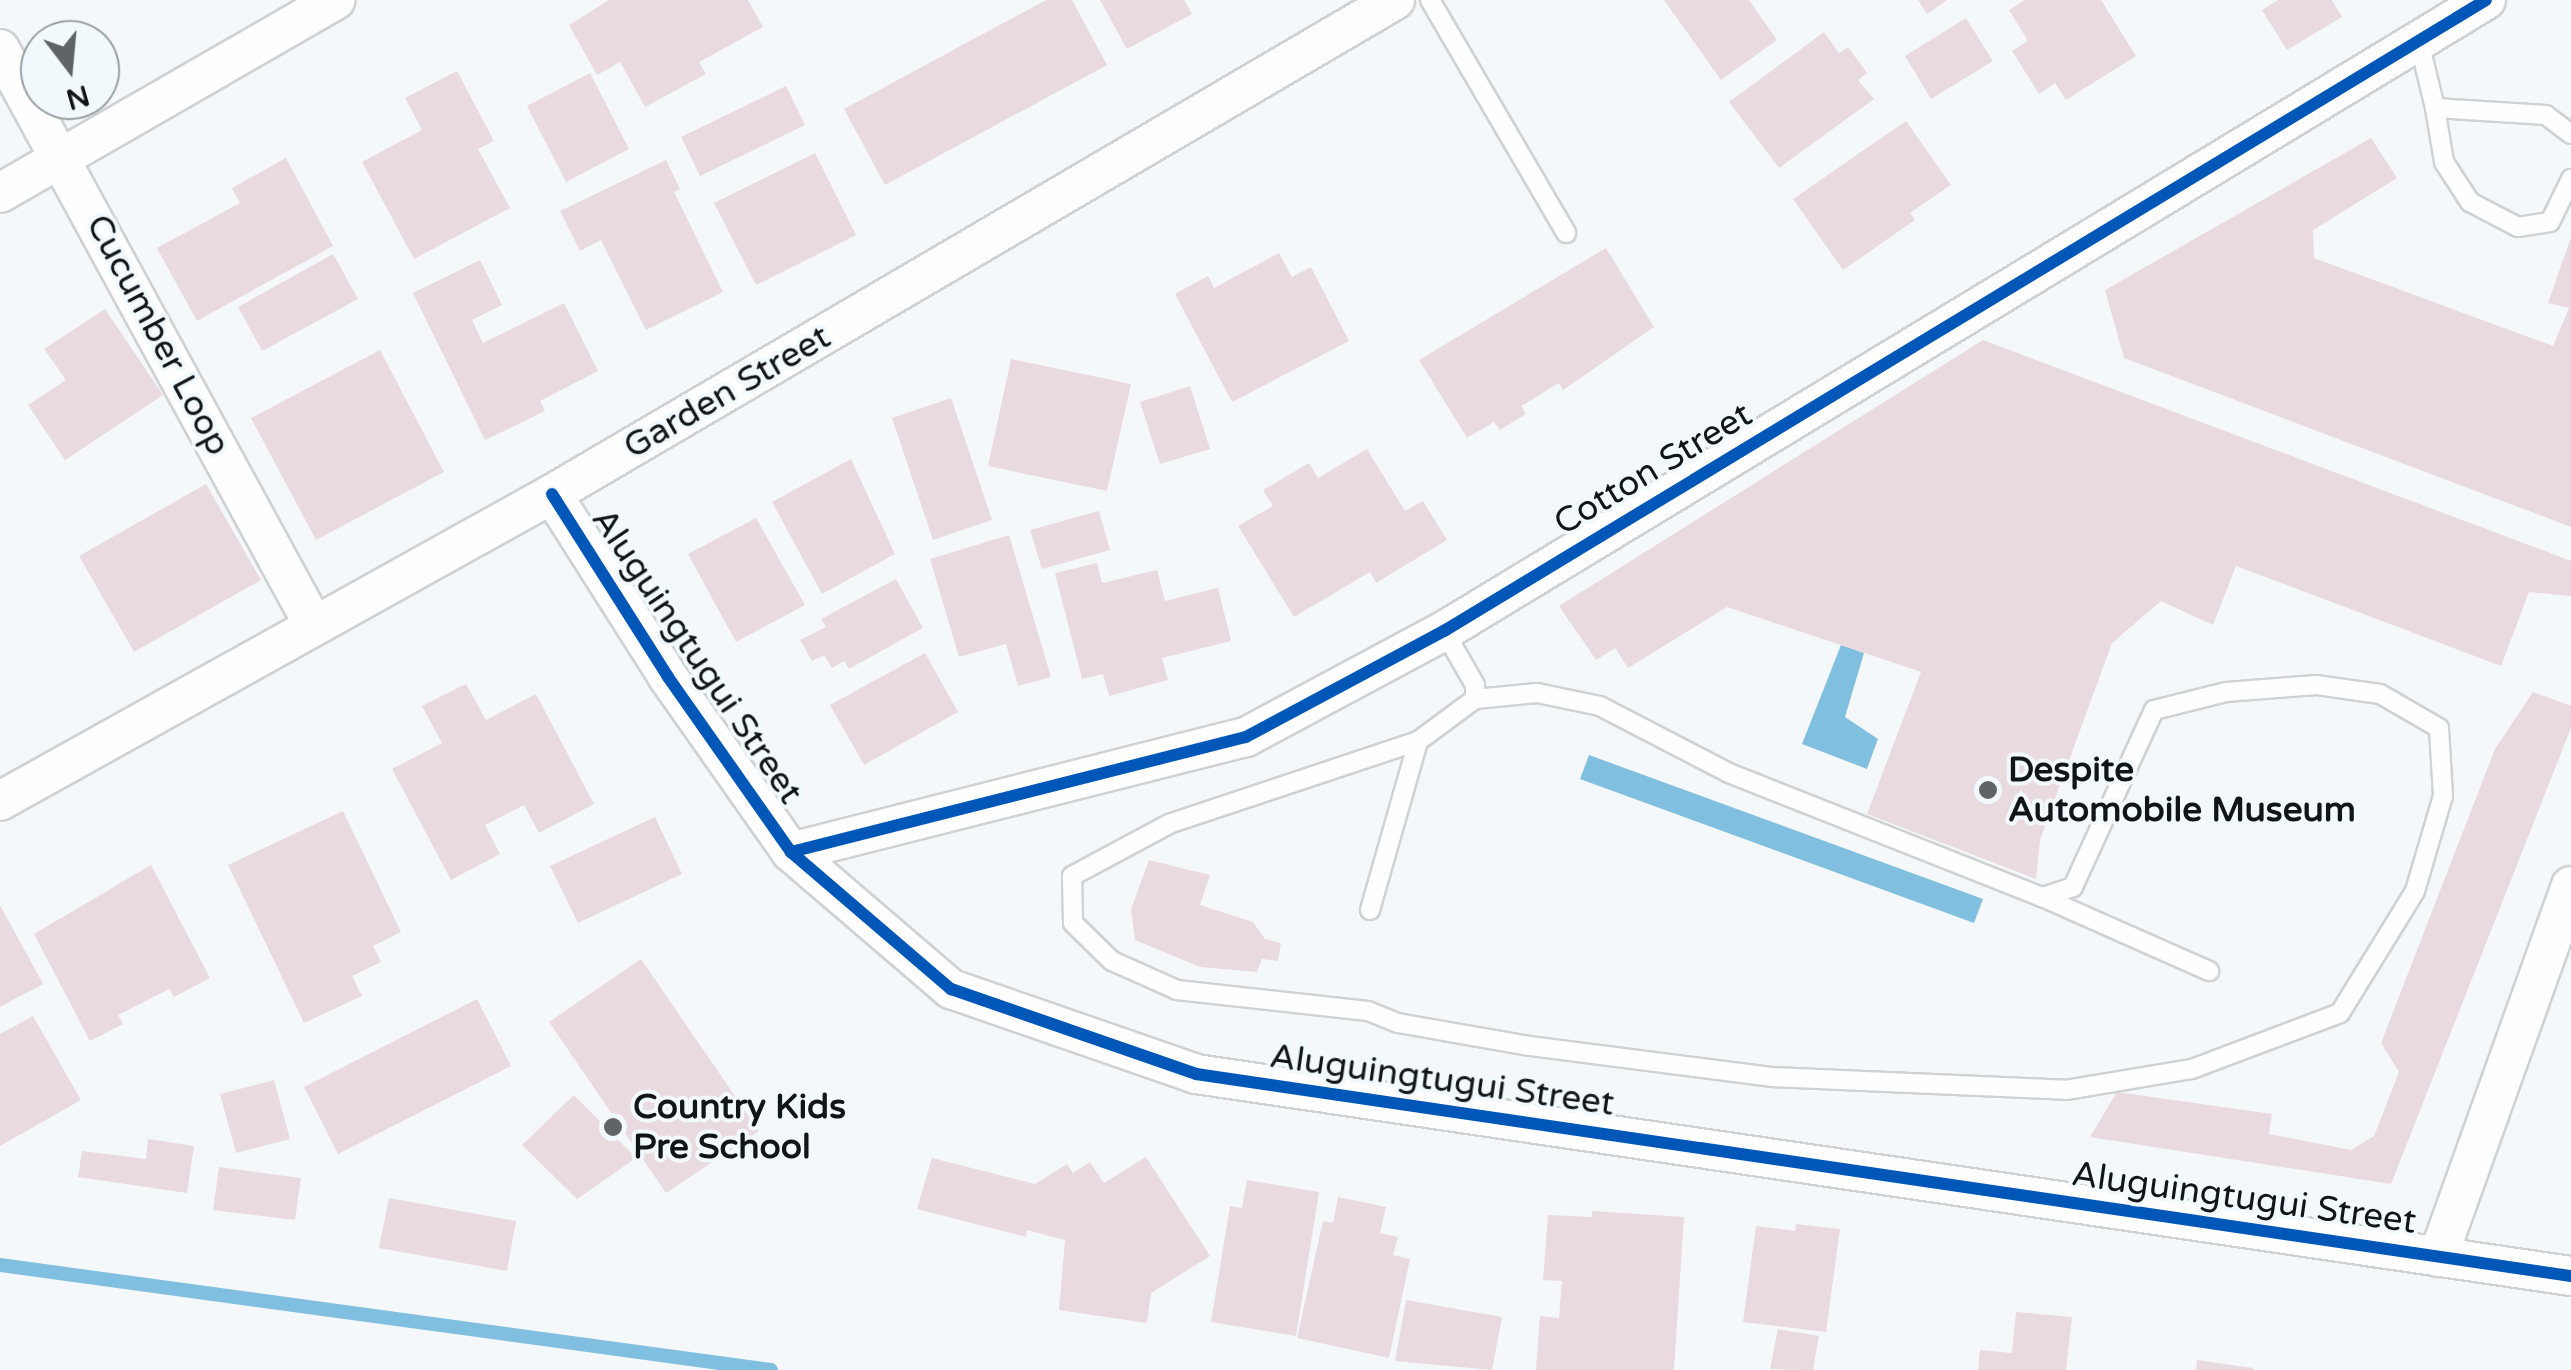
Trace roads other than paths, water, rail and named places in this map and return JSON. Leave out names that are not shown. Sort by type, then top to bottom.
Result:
[{"type":"street","points":[[0,193],[336,0]]},
{"type":"street","name":"Garden Street","points":[[0,800],[312,622],[552,494],[1394,0]]},
{"type":"street","name":"Cotton Street","points":[[791,852],[1246,737],[1444,631],[2486,0]]},
{"type":"street","name":"Cucumber Loop","points":[[0,49],[62,156],[312,622]]},
{"type":"street","name":"Aluguingtugui Street","points":[[552,494],[668,676],[791,852],[950,989],[1196,1074],[2571,1276]]},
{"type":"street","points":[[2438,1258],[2571,886]]},
{"type":"lane","points":[[1430,0],[1566,233]]},
{"type":"lane","points":[[2418,38],[2444,162],[2470,202],[2518,228],[2550,222],[2571,179]]},
{"type":"lane","points":[[2435,108],[2546,115],[2571,134]]},
{"type":"lane","points":[[1444,631],[1475,685],[1475,699]]},
{"type":"lane","points":[[2042,897],[2073,887],[2154,710],[2226,692],[2316,685],[2380,694],[2439,728],[2443,796],[2416,891],[2340,1013],[2192,1069],[2066,1090],[1772,1077],[1511,1042],[1398,1023],[1368,1011],[1177,990],[1112,961],[1073,923],[1072,876],[1169,824],[1418,741],[1475,699],[1537,692],[1600,706],[1729,774],[2042,897],[2209,971]]},
{"type":"lane","points":[[1370,910],[1418,741]]},
{"type":"water","points":[[1841,645],[1864,653],[1845,717],[1878,739],[1867,769],[1802,744]]},
{"type":"water","points":[[1589,755],[1983,899],[1974,923],[1580,779]]},
{"type":"waterway","points":[[0,1265],[771,1370]]},
{"type":"place","name":"Despite Automobile Museum","points":[[1988,790]]},
{"type":"place","name":"Country Kids Pre School","points":[[613,1127]]}]
